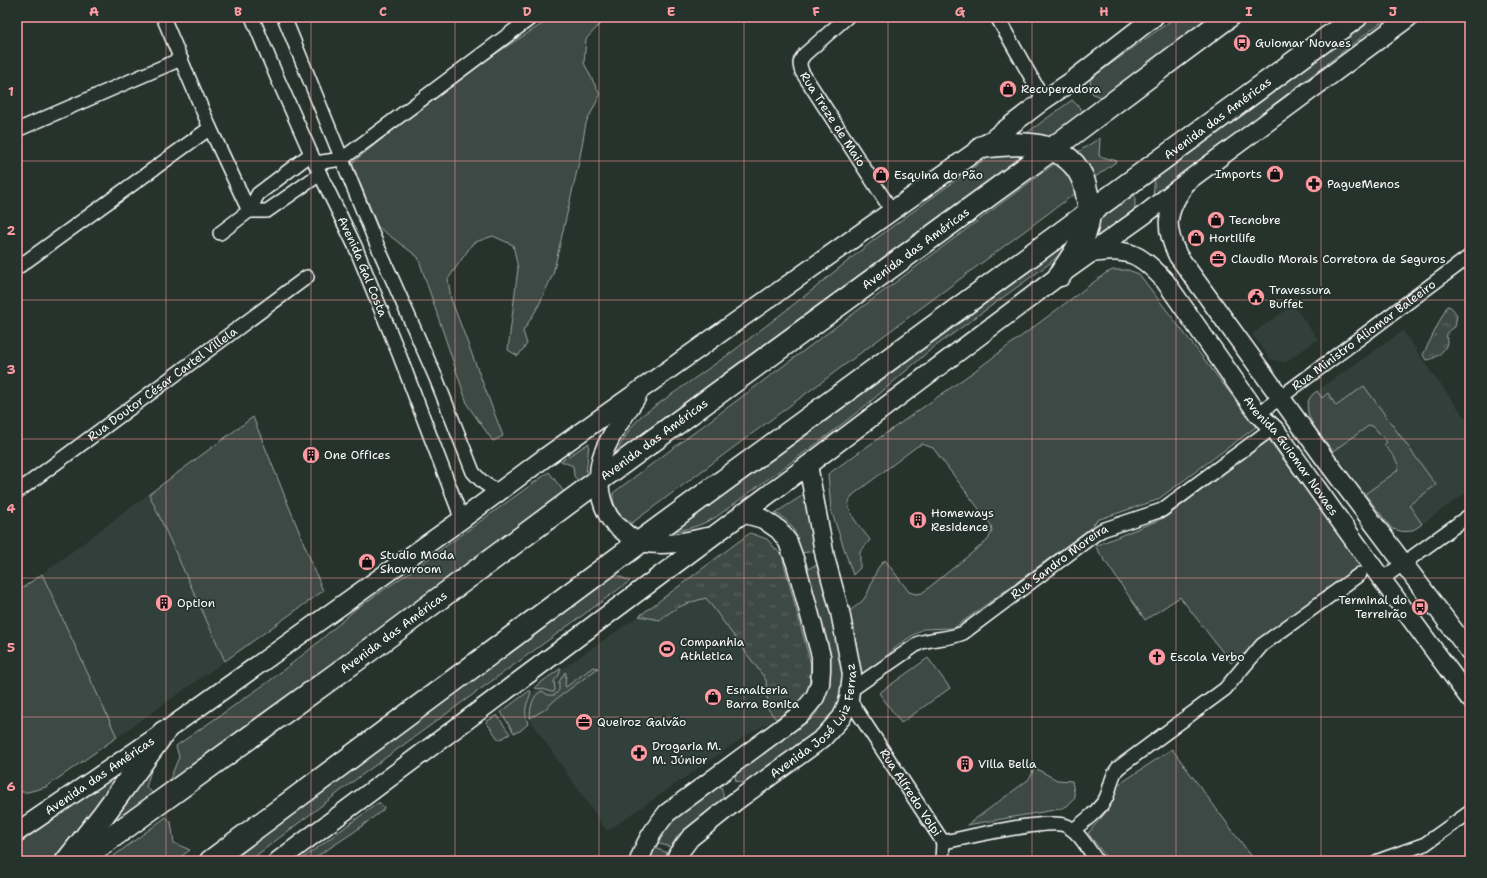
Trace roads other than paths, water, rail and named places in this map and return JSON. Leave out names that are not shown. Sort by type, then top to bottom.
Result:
[{"type":"highway","name":"Avenida das Américas","points":[[79,861],[1052,149],[1228,17]]},
{"type":"highway","name":"Avenida das Américas","points":[[211,861],[640,542],[1356,17]]},
{"type":"highway","points":[[982,147],[1005,143],[1043,146],[1064,154],[1080,171],[1086,182],[1089,213],[1085,232],[1077,249],[1060,275]]},
{"type":"highway","points":[[67,861],[104,814],[164,732]]},
{"type":"main road","name":"Avenida das Américas","points":[[17,832],[164,732],[982,147],[1069,83],[1154,17]]},
{"type":"main road","points":[[278,861],[1088,254],[1144,215],[1189,180],[1410,17]]},
{"type":"main road","points":[[1189,180],[1176,198],[1169,217],[1168,230],[1171,242],[1178,256],[1280,398],[1470,652]]},
{"type":"main road","name":"Avenida Guiomar Novaes","points":[[1088,254],[1110,250],[1126,252],[1142,259],[1152,266],[1165,281],[1258,414],[1276,431],[1470,699]]},
{"type":"main road","points":[[642,389],[610,439],[601,460],[599,480],[600,492],[607,513],[614,523],[630,538],[640,542],[667,545],[713,536]]},
{"type":"main road","name":"Avenida José Luiz Ferraz","points":[[675,861],[678,854],[690,838],[736,801],[824,738],[842,718],[850,694],[852,674],[840,612],[825,557],[808,465]]},
{"type":"main road","name":"Avenida José Luiz Ferraz","points":[[639,861],[645,843],[667,813],[719,776],[802,713],[816,697],[820,684],[821,656],[797,568],[788,542],[779,530],[763,519],[742,514]]},
{"type":"main road","points":[[797,568],[805,559],[817,556],[825,557]]},
{"type":"main road","points":[[719,776],[736,801]]},
{"type":"street","points":[[163,17],[210,128],[249,211]]},
{"type":"street","name":"Avenida Gal Costa","points":[[252,17],[315,164],[356,246],[399,354],[461,520]]},
{"type":"street","name":"Avenida Gal Costa","points":[[284,17],[374,238],[436,378],[473,472],[489,487],[499,491]]},
{"type":"street","points":[[220,233],[249,211],[258,194],[315,164],[342,159],[532,17]]},
{"type":"street","name":"Rua Treze de Maio","points":[[847,17],[805,54],[801,59],[800,66],[802,72],[892,211]]},
{"type":"street","points":[[997,17],[1044,100]]},
{"type":"street","points":[[17,130],[181,59]]},
{"type":"street","points":[[17,268],[210,128]]},
{"type":"street","points":[[249,211],[267,211],[315,164]]},
{"type":"street","points":[[356,246],[374,238]]},
{"type":"street","name":"Rua Ministro Aliomar Baleeiro","points":[[1258,414],[1470,256]]},
{"type":"street","name":"Rua Doutor César Cartel Villela","points":[[17,492],[307,277]]},
{"type":"street","name":"Rua Sandro Moreira","points":[[850,694],[919,643],[963,633],[1102,530],[1162,510],[1267,432]]},
{"type":"street","points":[[1382,579],[1470,515]]},
{"type":"street","points":[[1097,861],[1073,830],[1091,816],[1105,800],[1112,777],[1118,768],[1225,689],[1262,645],[1360,574]]},
{"type":"street","name":"Rua Alfredo Volpi","points":[[850,694],[943,842],[1044,824],[1057,823],[1066,825],[1073,830]]},
{"type":"street","points":[[1378,861],[1425,844],[1470,812]]},
{"type":"street","points":[[942,861],[943,842]]},
{"type":"place","name":"Guiomar Novaes","points":[[1242,43]]},
{"type":"place","name":"Recuperadora","points":[[1008,89]]},
{"type":"place","name":"Imports","points":[[1275,174]]},
{"type":"place","name":"Esquina do Pão","points":[[881,175]]},
{"type":"place","name":"PagueMenos","points":[[1314,184]]},
{"type":"place","name":"Tecnobre","points":[[1216,220]]},
{"type":"place","name":"Hortilife","points":[[1196,238]]},
{"type":"place","name":"Claudio Morais Corretora de Seguros","points":[[1218,259]]},
{"type":"place","name":"Travessura Buffet","points":[[1256,297]]},
{"type":"place","name":"One Offices","points":[[311,455]]},
{"type":"place","name":"Homeways Residence","points":[[918,520]]},
{"type":"place","name":"Studio Moda Showroom","points":[[367,562]]},
{"type":"place","name":"Option","points":[[164,603]]},
{"type":"place","name":"Terminal do Terreirão","points":[[1420,607]]},
{"type":"place","name":"Companhia Athletica","points":[[667,649]]},
{"type":"place","name":"Escola Verbo","points":[[1157,657]]},
{"type":"place","name":"Esmalteria Barra Bonita","points":[[713,697]]},
{"type":"place","name":"Queiroz Galvão","points":[[584,722]]},
{"type":"place","name":"Drogaria M. M. Júnior","points":[[639,753]]},
{"type":"place","name":"Villa Bella","points":[[965,764]]}]
